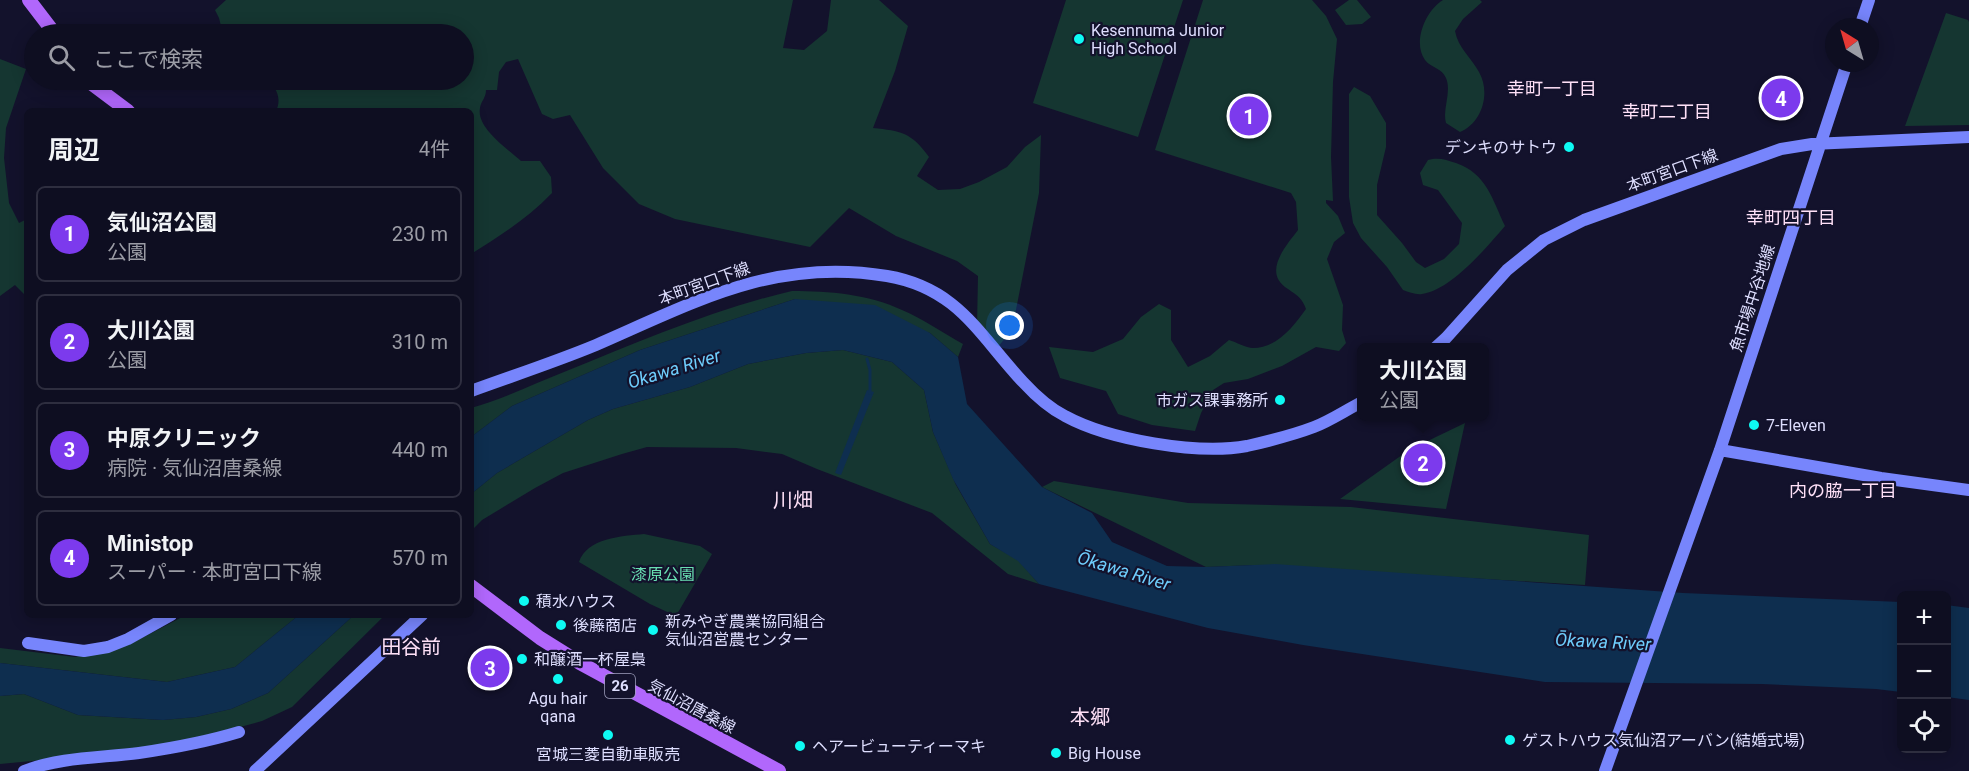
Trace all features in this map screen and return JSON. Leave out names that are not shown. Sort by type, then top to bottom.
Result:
[{"type":"main road","points":[[29,0],[47,24]]},
{"type":"main road","points":[[95,90],[107,108]]},
{"type":"main road","points":[[100,90],[124,108]]},
{"type":"main road","name":"気仙沼唐桑線","points":[[474,588],[540,638],[580,663],[779,771]]},
{"type":"street","points":[[1863,18],[1869,0]]},
{"type":"street","name":"魚市場中谷地線","points":[[1605,771],[1720,450],[1844,72]]},
{"type":"street","name":"本町宮口下線","points":[[1440,343],[1507,270],[1544,240],[1584,220],[1781,149],[1820,143],[1969,137]]},
{"type":"street","name":"本町宮口下線","points":[[474,390],[592,346],[729,288],[790,274],[830,272],[885,276],[911,281],[936,293],[971,320],[1023,383],[1063,416],[1086,426],[1137,440],[1177,446],[1215,448],[1246,446],[1316,427],[1357,405]]},
{"type":"street","points":[[1720,450],[1881,478],[1969,490]]},
{"type":"street","points":[[28,643],[84,651],[108,647],[128,639],[166,618]]},
{"type":"street","points":[[255,771],[419,618]]},
{"type":"street","points":[[24,771],[40,765],[203,743],[239,732]]},
{"type":"green space","points":[[226,0],[793,0],[783,48],[804,50],[827,31],[831,0],[879,0],[908,26],[895,71],[873,128],[905,134],[917,142],[929,157],[917,176],[938,190],[960,189],[1007,167],[1025,147],[1041,135],[1039,193],[1012,330],[992,354],[977,326],[978,276],[957,261],[896,236],[849,208],[810,247],[675,219],[639,204],[603,168],[570,115],[553,119],[542,114],[518,59],[506,62],[499,72],[497,90],[486,90],[480,116],[494,138],[521,161],[540,161],[551,177],[552,193],[523,219],[474,252],[474,108],[277,108],[278,98],[275,90],[474,90],[474,24],[220,24],[215,10]]},
{"type":"green space","points":[[1066,0],[1183,0],[1138,137],[1033,103]]},
{"type":"green space","points":[[1203,0],[1312,0],[1326,16],[1337,39],[1333,82],[1331,157],[1333,201],[1326,200],[1326,203],[1338,216],[1345,233],[1334,242],[1327,259],[1343,305],[1342,330],[1346,343],[1339,351],[1316,347],[1282,366],[1248,379],[1224,383],[1213,390],[1195,431],[1152,425],[1118,414],[1106,391],[1060,378],[1049,347],[1093,352],[1123,339],[1141,317],[1159,304],[1171,310],[1171,340],[1188,367],[1210,356],[1229,340],[1250,348],[1270,344],[1284,335],[1306,309],[1297,296],[1280,283],[1276,268],[1282,252],[1298,230],[1296,202],[1291,193],[1155,150]]},
{"type":"green space","points":[[1349,0],[1357,0],[1371,17],[1362,24],[1346,25],[1335,10]]},
{"type":"green space","points":[[1443,0],[1480,0],[1482,2],[1463,19],[1455,31],[1462,47],[1483,80],[1484,89],[1479,115],[1468,128],[1460,132],[1446,123],[1448,83],[1446,78],[1442,72],[1425,60],[1421,53],[1420,36],[1426,19]]},
{"type":"green space","points":[[1946,13],[1969,22],[1969,125],[1905,126]]},
{"type":"green space","points":[[0,59],[24,68],[24,75],[6,128],[4,158],[9,203],[19,223],[24,220],[24,294],[15,285],[0,296]]},
{"type":"green space","points":[[1354,87],[1370,96],[1386,123],[1386,147],[1377,185],[1377,215],[1416,262],[1425,268],[1444,259],[1459,244],[1462,223],[1438,190],[1423,185],[1420,173],[1428,160],[1439,159],[1456,163],[1475,174],[1487,188],[1505,226],[1456,277],[1433,291],[1420,294],[1403,290],[1387,267],[1361,238],[1353,223],[1349,197],[1349,94]]},
{"type":"green space","points":[[792,291],[834,293],[876,300],[910,314],[963,344],[958,357],[930,333],[795,299],[640,350],[512,406],[474,435],[474,407],[507,396],[677,327],[763,298]]},
{"type":"green space","points":[[843,350],[892,362],[924,390],[933,432],[956,485],[990,544],[1018,560],[1039,584],[1008,574],[932,513],[782,454],[736,448],[647,447],[622,454],[563,473],[482,520],[474,528],[474,492],[497,473],[588,420],[613,409],[690,387],[748,364],[806,353]]},
{"type":"green space","points":[[1465,423],[1446,509],[1340,499],[1409,450]]},
{"type":"green space","points":[[1054,481],[1188,503],[1351,507],[1589,535],[1585,585],[1257,565],[1206,567],[1042,487]]},
{"type":"green space","name":"漆原公園","points":[[644,534],[700,546],[712,554],[676,616],[650,604],[579,562],[583,554],[597,543],[616,537]]},
{"type":"green space","points":[[180,618],[295,618],[235,667],[167,682],[0,663],[0,648],[75,657],[138,640]]},
{"type":"green space","points":[[351,618],[382,618],[292,707],[262,721],[151,747],[0,764],[0,696],[24,694],[78,715],[163,720],[196,717],[231,709],[268,693]]},
{"type":"water","name":"Ōkawa River","points":[[795,299],[875,305],[930,333],[958,357],[967,404],[1042,487],[1092,513],[1112,542],[1167,566],[1275,564],[1683,593],[1897,602],[1897,692],[1762,684],[1545,682],[1208,628],[1039,584],[1018,561],[990,544],[953,479],[933,432],[924,390],[892,362],[843,350],[806,353],[748,364],[690,387],[613,409],[588,420],[497,473],[474,492],[474,435],[512,406],[640,350]]},
{"type":"water","points":[[867,390],[874,392],[841,475],[835,473]]},
{"type":"water","points":[[1951,606],[1969,608],[1969,700],[1951,698]]},
{"type":"water","points":[[295,618],[351,618],[268,693],[231,709],[196,717],[163,720],[78,715],[24,694],[0,696],[0,663],[167,682],[235,667]]},
{"type":"waterway","points":[[867,359],[870,370],[870,393]]},
{"type":"place","name":"Kesennuma Junior High School","points":[[1079,39]]},
{"type":"place","name":"Ministop","points":[[1781,98]]},
{"type":"place","name":"気仙沼公園","points":[[1249,116]]},
{"type":"place","name":"デンキのサトウ","points":[[1569,147]]},
{"type":"place","name":"市ガス課事務所","points":[[1280,400]]},
{"type":"place","name":"7-Eleven","points":[[1754,425]]},
{"type":"place","name":"大川公園","points":[[1423,463]]},
{"type":"place","name":"積水ハウス","points":[[524,601]]},
{"type":"place","name":"後藤商店","points":[[561,625]]},
{"type":"place","name":"新みやぎ農業協同組合 気仙沼営農センター","points":[[653,630]]},
{"type":"place","name":"和醸酒一杯屋梟","points":[[522,659]]},
{"type":"place","name":"中原クリニック","points":[[490,668]]},
{"type":"place","name":"Agu hair qana","points":[[558,679]]},
{"type":"place","name":"宮城三菱自動車販売","points":[[608,735]]},
{"type":"place","name":"ゲストハウス気仙沼アーバン(結婚式場)","points":[[1510,740]]},
{"type":"place","name":"ヘアービューティーマキ","points":[[800,746]]},
{"type":"place","name":"Big House","points":[[1056,753]]},
{"type":"district","name":"幸町一丁目","points":[[1552,89]]},
{"type":"district","name":"幸町二丁目","points":[[1667,112]]},
{"type":"district","name":"幸町四丁目","points":[[1791,218]]},
{"type":"district","name":"内の脇一丁目","points":[[1843,491]]},
{"type":"district","name":"川畑","points":[[793,500]]},
{"type":"district","name":"田谷前","points":[[411,647]]},
{"type":"district","name":"本郷","points":[[1090,717]]}]
